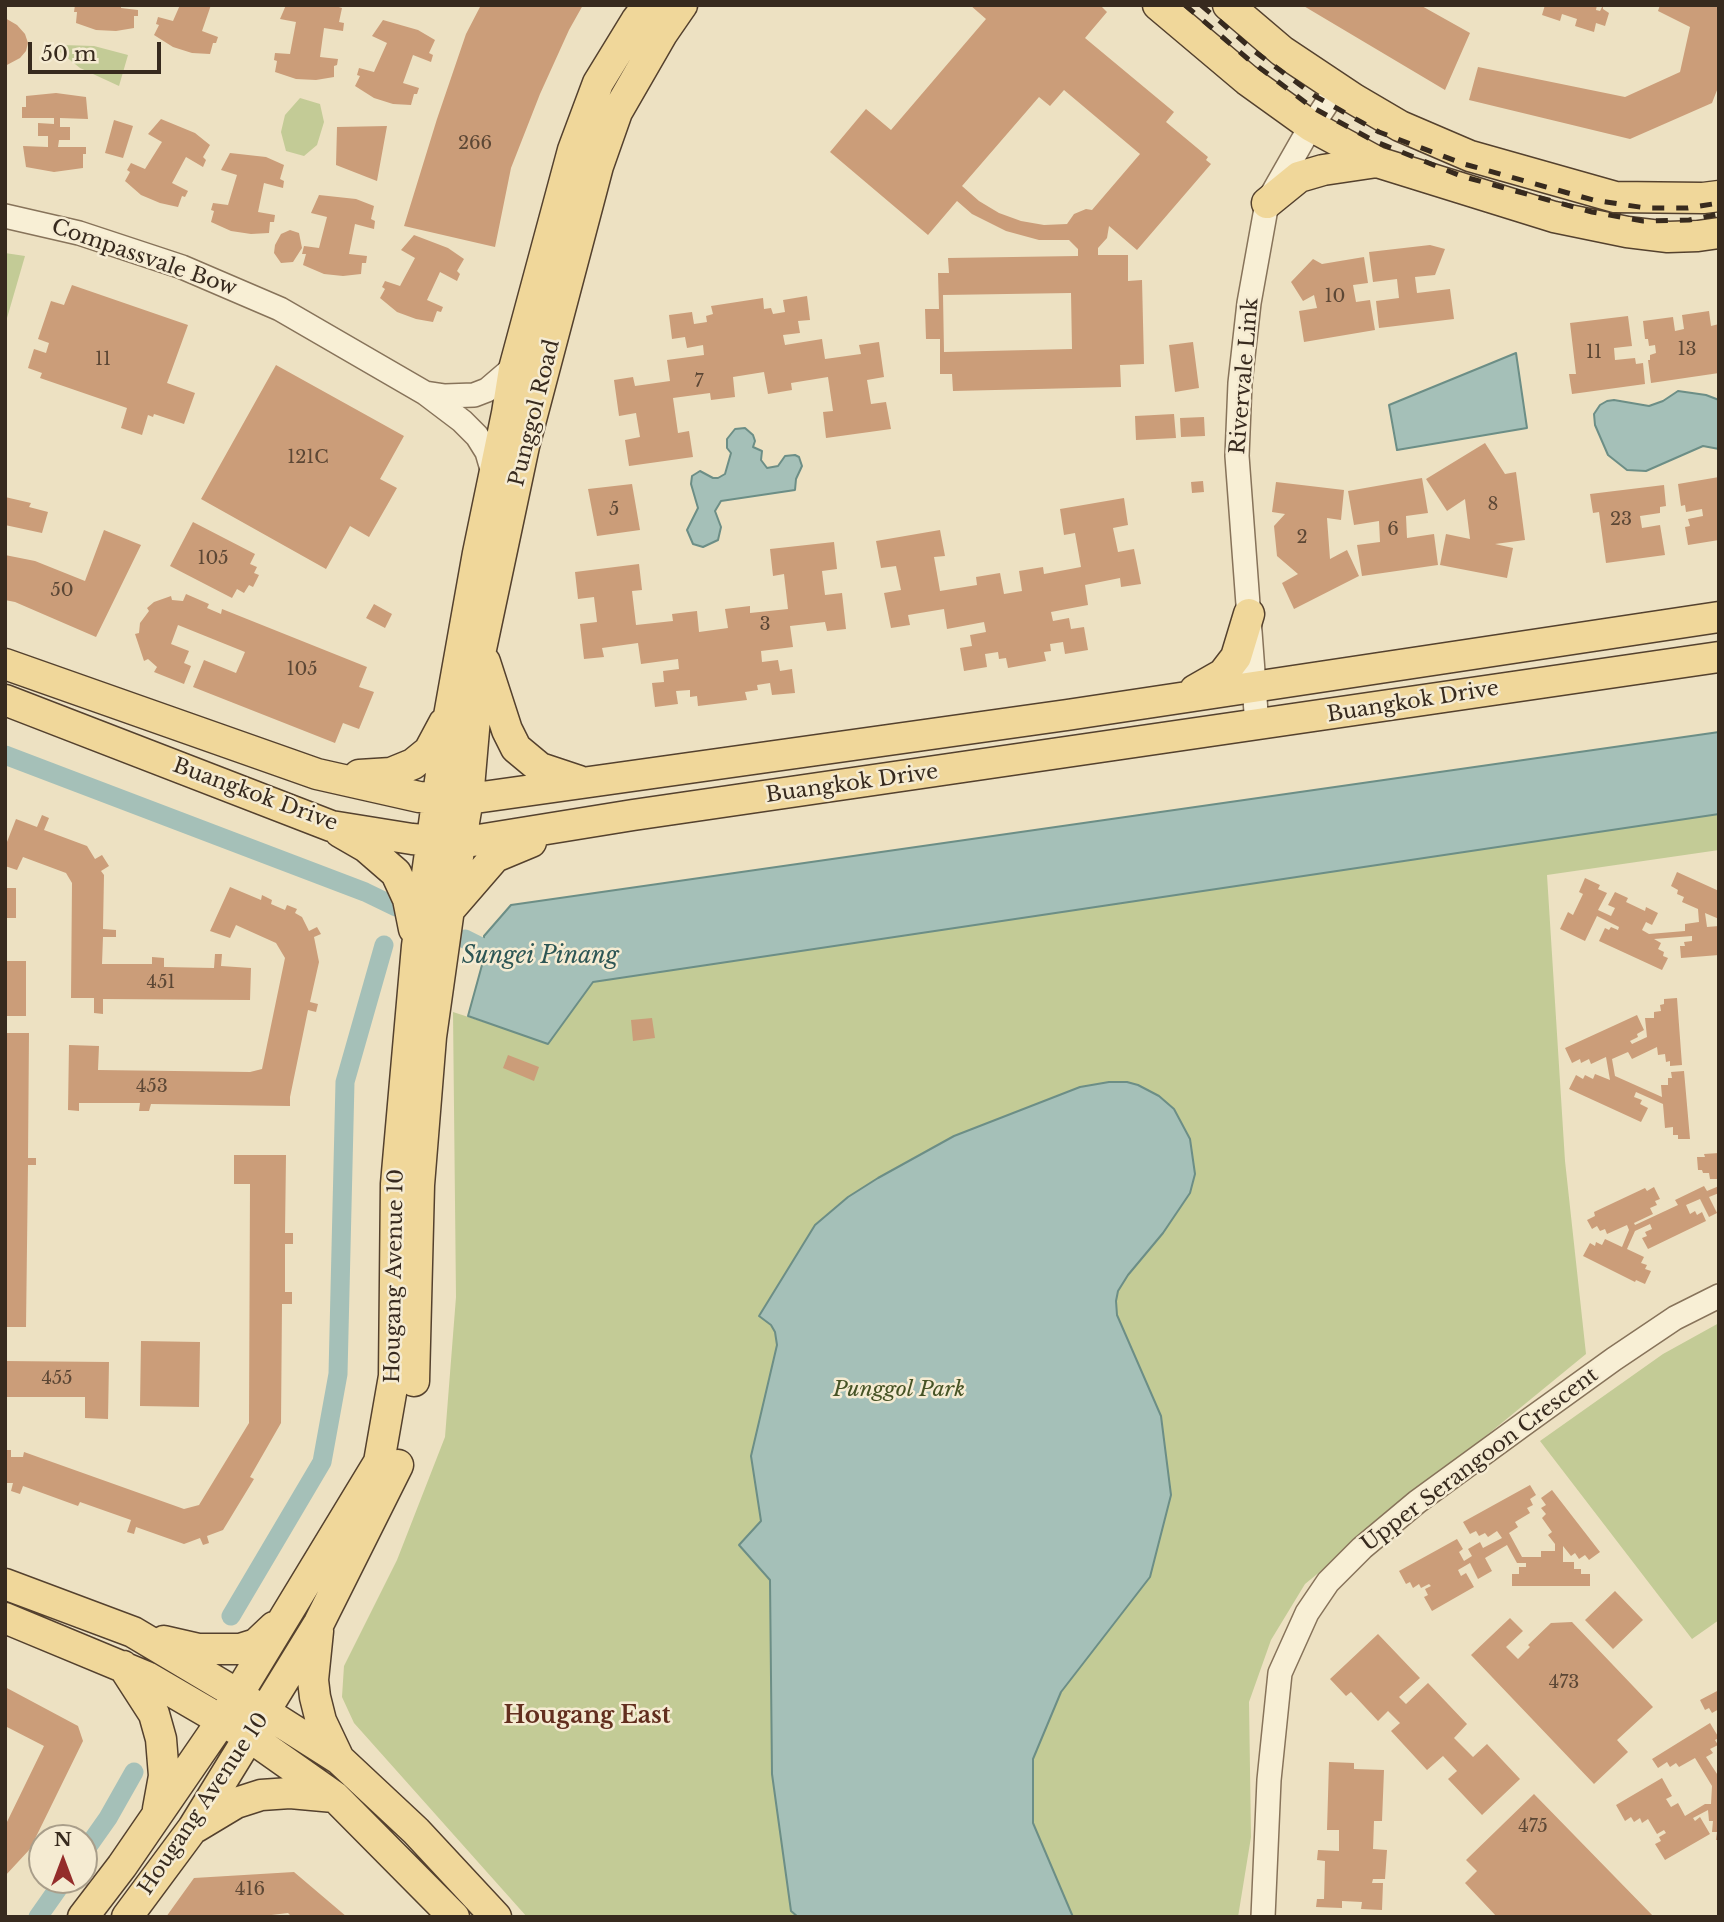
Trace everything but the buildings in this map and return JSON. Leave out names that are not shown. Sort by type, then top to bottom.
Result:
[{"type":"main road","name":"Punggol Road","points":[[453,799],[449,716],[515,366],[584,115],[598,83],[648,5]]},
{"type":"main road","name":"Punggol Road","points":[[447,842],[481,649],[524,446],[598,166],[617,113],[662,34],[682,5]]},
{"type":"main road","points":[[1158,5],[1247,80],[1311,126],[1377,162],[1541,213],[1615,229],[1668,237],[1719,233]]},
{"type":"main road","points":[[1228,5],[1282,51],[1336,88],[1399,126],[1470,156],[1615,197],[1675,199],[1719,195]]},
{"type":"main road","points":[[1267,203],[1299,177],[1323,170],[1377,162]]},
{"type":"main road","points":[[1183,696],[1223,674],[1236,657],[1249,614]]},
{"type":"main road","name":"Buangkok Drive","points":[[5,664],[317,774],[419,796],[453,799],[587,783],[1719,617]]},
{"type":"main road","points":[[481,649],[507,730],[516,748],[540,768],[587,783]]},
{"type":"main road","name":"Buangkok Drive","points":[[5,700],[331,826],[447,842],[567,827],[633,815],[1719,657]]},
{"type":"main road","points":[[317,774],[356,776],[391,772],[413,764],[429,751],[449,716]]},
{"type":"main road","points":[[331,826],[366,847],[396,873],[408,898],[417,946]]},
{"type":"main road","points":[[449,909],[495,857],[567,827]]},
{"type":"main road","name":"Hougang Avenue 10","points":[[127,1917],[193,1828],[319,1623],[399,1464],[415,1377],[419,1185],[431,1037],[449,909],[447,842]]},
{"type":"main road","name":"Hougang Avenue 10","points":[[83,1917],[231,1707],[379,1462],[394,1376],[396,1184],[417,946],[447,842]]},
{"type":"main road","points":[[5,1584],[133,1632],[198,1649],[240,1649],[256,1644],[284,1617]]},
{"type":"main road","points":[[5,1618],[147,1677],[231,1707]]},
{"type":"main road","points":[[319,1623],[313,1680],[315,1698],[321,1721],[339,1759]]},
{"type":"main road","points":[[133,1632],[257,1724],[335,1797],[454,1917]]},
{"type":"main road","points":[[123,1666],[153,1714],[162,1739],[163,1776],[157,1815]]},
{"type":"main road","points":[[257,1724],[339,1759],[416,1831],[496,1917]]},
{"type":"main road","points":[[193,1828],[236,1803],[261,1794],[290,1793],[335,1797]]},
{"type":"street","name":"Rivervale Link","points":[[1257,726],[1237,456],[1240,383],[1267,203],[1336,88]]},
{"type":"street","name":"Compassvale Bow","points":[[5,216],[79,233],[182,267],[280,309],[425,393],[462,421],[477,436],[487,452],[494,476]]},
{"type":"street","name":"Compassvale Bow","points":[[425,393],[445,396],[474,395],[487,390],[515,366]]},
{"type":"street","name":"Upper Serangoon Crescent","points":[[1263,1917],[1269,1780],[1280,1673],[1307,1613],[1328,1582],[1362,1548],[1451,1478],[1614,1359],[1675,1318],[1719,1296]]},
{"type":"green space","points":[[62,45],[94,46],[128,55],[119,86],[80,68],[60,52]]},
{"type":"green space","points":[[300,98],[320,104],[324,122],[317,145],[304,156],[286,151],[281,132],[285,115]]},
{"type":"green space","points":[[5,253],[25,256],[5,325]]},
{"type":"green space","name":"Punggol Park","points":[[1719,814],[1719,850],[1547,875],[1565,1161],[1586,1354],[1305,1584],[1271,1640],[1249,1702],[1251,1837],[1238,1917],[527,1917],[354,1723],[342,1697],[344,1666],[397,1560],[445,1437],[456,1297],[453,1012],[548,1043],[592,982]]},
{"type":"green space","points":[[1719,1323],[1719,1620],[1692,1639],[1540,1441],[1663,1354]]},
{"type":"water","points":[[1516,353],[1527,428],[1397,450],[1389,405]]},
{"type":"water","points":[[1678,391],[1719,400],[1719,449],[1703,446],[1646,471],[1627,470],[1608,455],[1595,425],[1594,414],[1600,405],[1614,400],[1649,406]]},
{"type":"water","points":[[745,428],[753,435],[753,447],[762,451],[761,460],[767,468],[778,466],[785,456],[799,457],[802,466],[796,479],[795,490],[721,501],[715,511],[721,527],[718,540],[703,547],[693,544],[687,530],[698,508],[691,484],[692,476],[700,471],[713,478],[725,474],[731,453],[727,448],[727,439],[735,429]]},
{"type":"water","name":"Sungei Pinang","points":[[1719,732],[1719,814],[593,982],[548,1044],[468,1016],[482,965],[484,936],[511,905]]},
{"type":"water","points":[[1109,1082],[1138,1085],[1159,1096],[1174,1109],[1190,1139],[1195,1174],[1190,1193],[1163,1233],[1128,1275],[1118,1291],[1116,1301],[1117,1315],[1161,1416],[1171,1495],[1150,1577],[1061,1692],[1033,1759],[1033,1823],[1073,1917],[798,1917],[791,1911],[772,1774],[770,1580],[739,1545],[761,1521],[751,1456],[777,1345],[771,1325],[759,1316],[815,1225],[848,1197],[954,1136],[1080,1087]]},
{"type":"waterway","points":[[5,755],[365,892],[396,907]]},
{"type":"waterway","points":[[465,939],[483,948]]},
{"type":"waterway","points":[[231,1616],[322,1462],[338,1374],[345,1082],[384,945]]},
{"type":"waterway","points":[[98,1832],[134,1772]]},
{"type":"waterway","points":[[38,1917],[54,1894]]},
{"type":"railway","points":[[1185,5],[1248,59],[1310,106],[1374,141],[1461,176],[1592,212],[1643,221],[1689,220],[1719,214]]},
{"type":"railway","points":[[1201,5],[1254,51],[1315,96],[1379,132],[1464,164],[1593,200],[1646,208],[1688,208],[1719,203]]},
{"type":"district","name":"Hougang East","points":[[587,1717]]}]
